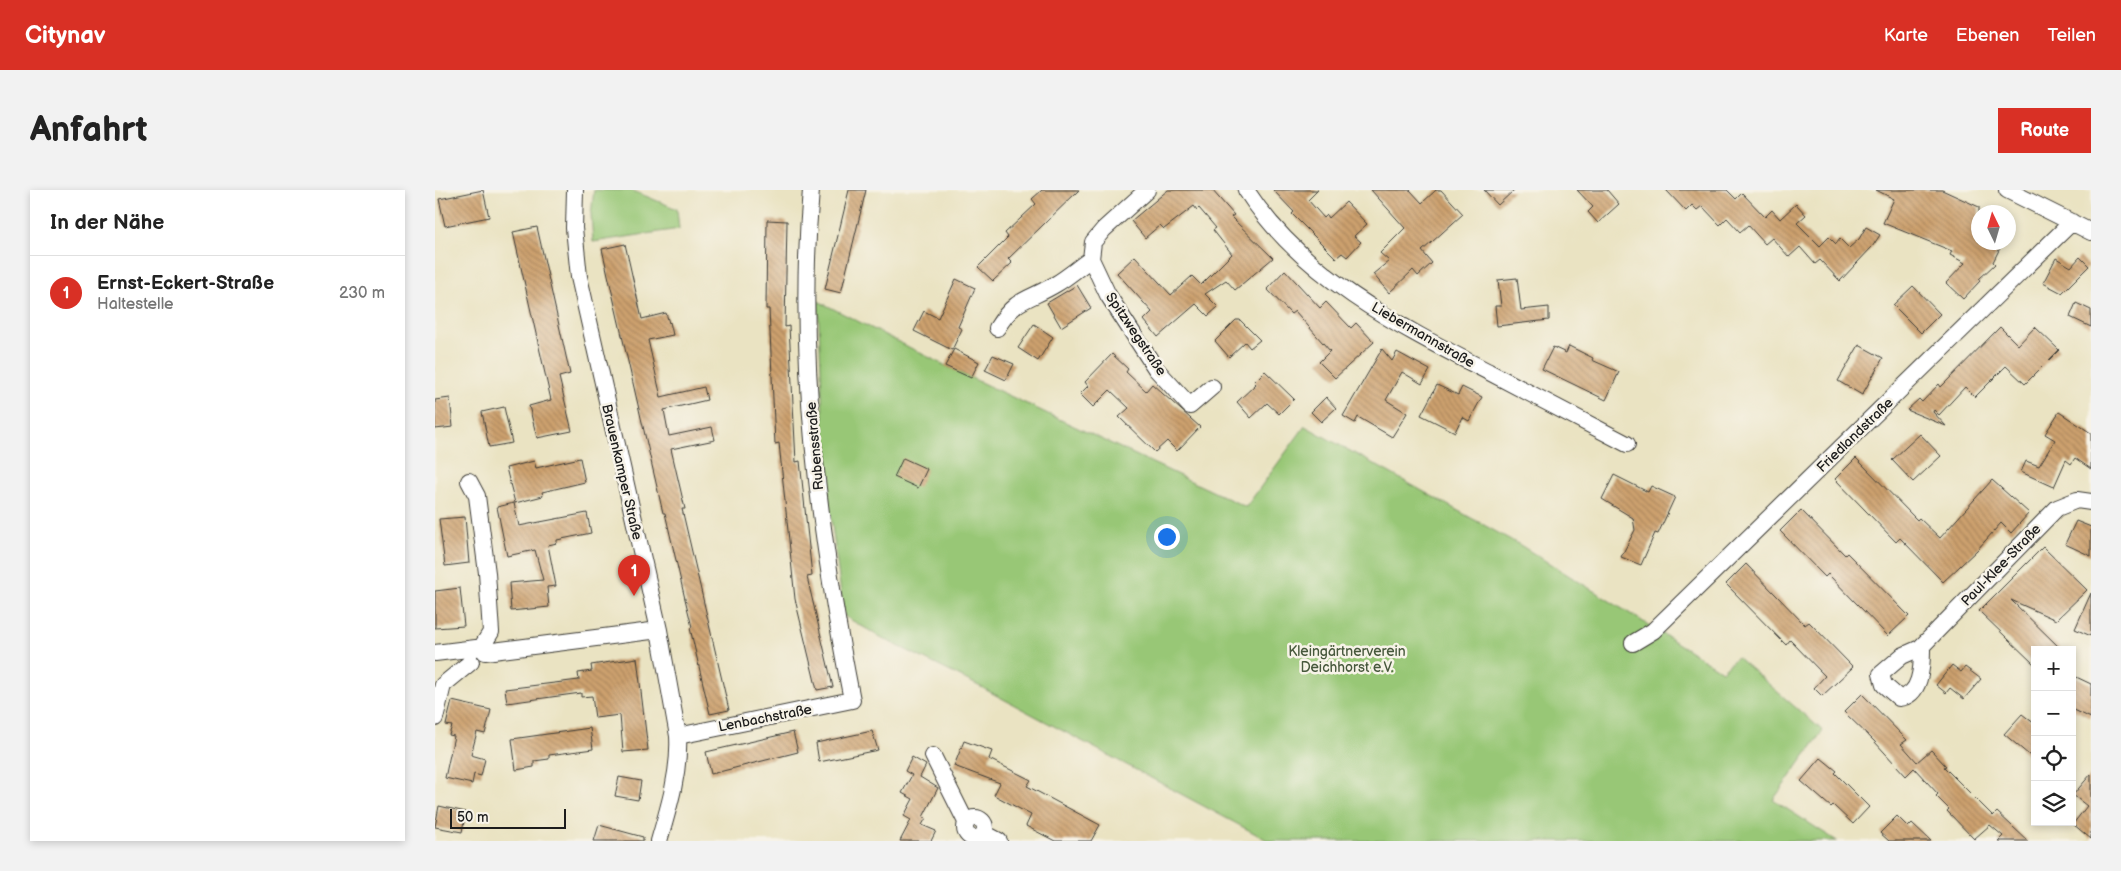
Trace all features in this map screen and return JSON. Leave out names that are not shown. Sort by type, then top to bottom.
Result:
[{"type":"street","name":"Brauenkamper Straße","points":[[575,190],[573,228],[579,276],[659,630],[677,736],[679,754],[676,772],[659,841]]},
{"type":"street","name":"Rubensstraße","points":[[811,190],[808,223],[807,286],[808,359],[812,429],[835,611],[852,700]]},
{"type":"street","points":[[997,328],[1006,313],[1020,301],[1055,284],[1091,259],[1093,242],[1104,229],[1147,190]]},
{"type":"street","name":"Liebermannstraße","points":[[1246,190],[1270,223],[1313,266],[1389,318],[1454,355],[1627,444]]},
{"type":"street","points":[[2007,190],[2091,232]]},
{"type":"street","name":"Friedlandstraße","points":[[1633,643],[1653,631],[2072,222]]},
{"type":"street","name":"Spitzwegstraße","points":[[1091,259],[1108,295],[1156,369],[1191,406],[1212,387]]},
{"type":"street","points":[[435,718],[443,685],[479,653],[491,632],[487,573],[477,496],[469,481]]},
{"type":"street","name":"Paul-Klee-Straße","points":[[1920,648],[2057,508],[2077,500],[2091,502]]},
{"type":"street","points":[[435,653],[479,653],[659,630]]},
{"type":"street","name":"Lenbachstraße","points":[[677,736],[852,700]]},
{"type":"street","points":[[933,756],[963,831],[975,838],[984,833],[999,841]]},
{"type":"green space","points":[[594,190],[631,190],[677,209],[679,229],[593,242],[591,214]]},
{"type":"green space","name":"Kleingärtnerverein Deichhorst e.V.","points":[[818,301],[946,366],[1246,507],[1305,426],[1520,545],[1722,671],[1737,657],[1823,731],[1773,800],[1837,841],[1269,841],[977,685],[886,640],[844,616],[830,510],[824,440]]},
{"type":"building","points":[[483,190],[489,217],[445,226],[439,199]]},
{"type":"building","points":[[849,190],[866,190],[841,293],[825,289]]},
{"type":"building","points":[[1042,190],[1079,190],[1008,259],[1012,263],[993,281],[978,267],[1008,237],[1005,233],[1036,204],[1032,199]]},
{"type":"building","points":[[1168,190],[1212,190],[1234,215],[1231,217],[1273,258],[1235,290],[1226,280],[1205,294],[1218,307],[1208,316],[1196,304],[1158,337],[1144,320],[1152,312],[1117,273],[1135,256],[1171,295],[1192,276],[1201,285],[1232,254],[1213,230],[1216,228],[1199,208],[1197,210],[1194,206],[1164,229],[1160,225],[1145,238],[1131,221]]},
{"type":"building","points":[[1273,190],[1318,190],[1308,200],[1324,218],[1327,215],[1329,218],[1346,202],[1367,224],[1354,236],[1361,242],[1347,257],[1342,253],[1336,258],[1292,214],[1294,212]]},
{"type":"building","points":[[1371,190],[1410,190],[1422,203],[1436,190],[1441,190],[1463,214],[1422,251],[1432,263],[1418,276],[1413,270],[1389,293],[1373,274],[1389,261],[1380,253],[1405,228]]},
{"type":"building","points":[[1484,190],[1514,190],[1498,205]]},
{"type":"building","points":[[1577,190],[1607,190],[1619,204],[1598,223],[1588,212],[1593,207]]},
{"type":"building","points":[[1666,190],[1727,190],[1736,199],[1742,193],[1765,217],[1772,210],[1780,219],[1796,204],[1806,215],[1797,223],[1820,246],[1829,237],[1836,244],[1840,239],[1849,248],[1859,239],[1866,227],[1880,235],[1872,247],[1840,281],[1820,260],[1815,264],[1800,247],[1789,257],[1772,238],[1765,244],[1748,225],[1740,232],[1727,218],[1720,225],[1702,206],[1697,210],[1692,205],[1686,211]]},
{"type":"building","points":[[1876,190],[1942,190],[1975,205],[1971,205],[1971,250],[1999,250],[1993,262],[1995,264],[1979,279],[1980,281],[1963,299],[1946,283],[1965,263],[1950,255],[1952,251],[1883,223],[1894,199]]},
{"type":"building","points":[[767,220],[787,221],[785,327],[789,326],[796,462],[800,461],[812,576],[807,577],[833,687],[817,690],[795,599],[779,443],[775,444],[769,309],[766,309]]},
{"type":"building","points":[[537,227],[570,374],[559,377],[572,431],[537,438],[529,406],[551,400],[513,232]]},
{"type":"building","points":[[625,244],[642,319],[666,313],[670,322],[673,335],[648,340],[661,397],[704,387],[707,400],[664,410],[669,436],[712,427],[715,440],[671,449],[685,509],[682,509],[729,710],[710,714],[690,628],[692,627],[665,513],[663,513],[602,249]]},
{"type":"building","points":[[2080,257],[2089,266],[2062,293],[2043,283],[2056,258],[2071,267]]},
{"type":"building","points":[[1285,270],[1320,308],[1326,302],[1351,328],[1356,323],[1374,342],[1335,378],[1319,362],[1330,351],[1295,311],[1291,314],[1267,289]]},
{"type":"building","points":[[1517,278],[1521,310],[1549,307],[1549,320],[1497,326],[1495,306],[1501,306],[1498,280]]},
{"type":"building","points":[[956,279],[975,288],[958,327],[962,329],[952,350],[914,331],[924,311],[938,318]]},
{"type":"building","points":[[1077,285],[1091,308],[1061,327],[1047,303]]},
{"type":"building","points":[[1913,286],[1940,314],[1921,333],[1893,305]]},
{"type":"building","points":[[2076,303],[2091,310],[2091,327],[2070,317]]},
{"type":"building","points":[[1236,320],[1240,320],[1260,340],[1250,348],[1245,342],[1229,357],[1215,341]]},
{"type":"building","points":[[1034,324],[1053,337],[1038,361],[1018,348]]},
{"type":"building","points":[[2000,327],[2018,345],[2035,327],[2059,350],[2025,384],[2006,366],[1975,397],[1965,387],[1939,415],[1934,410],[1933,412],[1946,426],[1907,410],[1919,399],[1922,402],[1939,384],[1941,387]]},
{"type":"building","points":[[1859,345],[1883,358],[1862,395],[1838,381]]},
{"type":"building","points":[[1569,346],[1593,358],[1592,360],[1619,372],[1606,400],[1542,369],[1553,347],[1566,353]]},
{"type":"building","points":[[954,349],[979,362],[971,378],[945,366]]},
{"type":"building","points":[[1382,349],[1392,361],[1397,352],[1430,370],[1422,384],[1402,372],[1386,400],[1407,413],[1392,437],[1358,417],[1355,423],[1343,416]]},
{"type":"building","points":[[1112,354],[1128,369],[1126,372],[1146,391],[1152,384],[1200,427],[1177,451],[1167,441],[1155,452],[1119,417],[1129,408],[1110,390],[1093,407],[1080,394],[1088,386],[1085,382]]},
{"type":"building","points":[[993,355],[1014,364],[1006,380],[985,370]]},
{"type":"building","points":[[1265,371],[1294,399],[1279,414],[1267,403],[1251,418],[1237,402],[1256,384],[1254,382]]},
{"type":"building","points":[[1437,385],[1458,395],[1462,387],[1482,397],[1469,421],[1462,417],[1455,432],[1421,415]]},
{"type":"building","points":[[1326,397],[1336,408],[1321,422],[1311,412]]},
{"type":"building","points":[[450,398],[453,427],[435,429],[435,400]]},
{"type":"building","points":[[504,407],[512,443],[489,447],[482,412]]},
{"type":"building","points":[[2059,412],[2091,433],[2091,469],[2075,458],[2071,464],[2066,460],[2054,487],[2021,472],[2026,461],[2039,466],[2055,440],[2045,434]]},
{"type":"building","points":[[1920,434],[1941,456],[1913,482],[1892,460]]},
{"type":"building","points":[[580,458],[585,482],[542,492],[543,496],[515,503],[506,468],[534,461],[536,468]]},
{"type":"building","points":[[903,458],[927,469],[918,488],[894,477]]},
{"type":"building","points":[[1856,458],[1917,520],[1919,518],[1940,538],[1992,480],[2029,513],[2011,533],[2001,523],[1977,550],[1943,582],[1900,538],[1896,542],[1835,479]]},
{"type":"building","points":[[1614,475],[1648,492],[1651,486],[1675,497],[1658,534],[1655,533],[1641,565],[1621,557],[1635,530],[1633,518],[1602,499]]},
{"type":"building","points":[[514,503],[519,526],[587,513],[591,533],[557,540],[557,543],[548,545],[556,586],[547,587],[549,607],[511,611],[509,583],[543,580],[535,550],[507,556],[497,507]]},
{"type":"building","points":[[1801,510],[1845,555],[1847,553],[1909,616],[1888,636],[1828,574],[1825,577],[1780,531]]},
{"type":"building","points":[[465,517],[469,563],[445,566],[439,519]]},
{"type":"building","points":[[2076,521],[2091,527],[2091,556],[2065,544]]},
{"type":"building","points":[[2043,547],[2087,590],[2056,620],[2011,600],[2058,646],[2031,646],[2031,661],[1979,611]]},
{"type":"building","points":[[1746,564],[1805,625],[1809,622],[1853,667],[1822,696],[1814,688],[1825,676],[1790,640],[1786,645],[1726,584]]},
{"type":"building","points":[[460,588],[464,626],[435,628],[435,591]]},
{"type":"building","points":[[2091,593],[2091,636],[2075,629]]},
{"type":"building","points":[[637,658],[648,750],[623,752],[620,715],[595,718],[592,696],[581,697],[581,693],[507,703],[505,689],[579,680],[578,673],[592,671],[591,665]]},
{"type":"building","points":[[1952,665],[1961,672],[1965,667],[1981,679],[1964,699],[1950,688],[1946,693],[1936,685]]},
{"type":"building","points":[[2076,677],[2091,684],[2091,718],[2076,711]]},
{"type":"building","points":[[1862,694],[1907,740],[1901,744],[1917,762],[1931,750],[1946,766],[1944,767],[1993,816],[1997,812],[2028,841],[1998,841],[2003,836],[1990,825],[1974,839],[1947,811],[1949,809],[1936,796],[1938,794],[1914,768],[1906,776],[1844,712]]},
{"type":"building","points":[[452,701],[491,710],[485,734],[477,732],[471,755],[485,759],[481,776],[474,774],[472,784],[445,778],[454,736],[449,735],[452,726],[446,725]]},
{"type":"building","points":[[2022,714],[2031,721],[2031,757],[2004,734]]},
{"type":"building","points":[[590,728],[593,749],[549,755],[549,759],[534,761],[534,767],[516,770],[512,739]]},
{"type":"building","points":[[872,731],[878,750],[819,762],[816,743]]},
{"type":"building","points":[[793,732],[798,752],[711,774],[706,752]]},
{"type":"building","points":[[964,741],[992,751],[989,759],[1031,780],[1027,786],[1100,825],[1091,841],[1055,841],[1026,826],[1031,815],[994,795],[1000,783],[954,766]]},
{"type":"building","points":[[912,757],[926,765],[920,777],[938,788],[923,817],[926,818],[922,825],[936,831],[931,841],[900,841],[911,820],[904,816],[913,799],[902,793],[912,775],[905,771]]},
{"type":"building","points":[[1821,758],[1837,771],[1835,773],[1869,807],[1853,824],[1833,805],[1831,807],[1801,781]]},
{"type":"building","points":[[2091,774],[2091,839],[2075,826],[2076,820],[2087,806],[2076,797],[2076,792]]},
{"type":"building","points":[[619,777],[641,781],[638,800],[615,796]]},
{"type":"building","points":[[439,806],[466,812],[462,832],[435,827]]},
{"type":"building","points":[[1897,816],[1908,827],[1912,823],[1931,841],[1889,841],[1880,833]]},
{"type":"building","points":[[599,825],[643,837],[643,841],[594,841]]},
{"type":"place","name":"Ernst-Eckert-Straße","points":[[634,596]]}]
